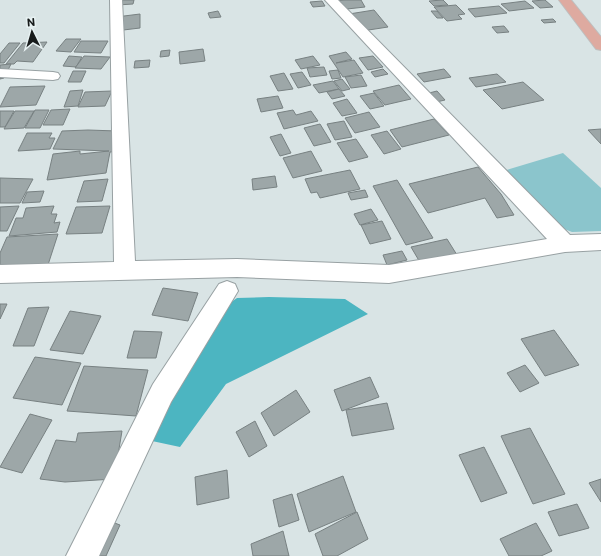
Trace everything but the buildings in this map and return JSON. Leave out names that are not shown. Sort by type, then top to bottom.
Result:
[{"type":"main road","points":[[565,0],[601,46]]},
{"type":"main road","points":[[580,0],[597,21]]},
{"type":"street","points":[[116,0],[125,272]]},
{"type":"street","points":[[331,0],[565,244]]},
{"type":"street","points":[[0,73],[53,76]]},
{"type":"street","points":[[0,274],[237,268],[389,274],[565,244],[601,242]]},
{"type":"street","points":[[82,556],[162,393],[227,291]]},
{"type":"shaded area","points":[[563,153],[601,188],[601,231],[572,232],[554,225],[503,171]]},
{"type":"shaded area","points":[[269,297],[345,299],[368,314],[226,384],[180,447],[152,441],[164,410],[220,310],[237,298]]}]
